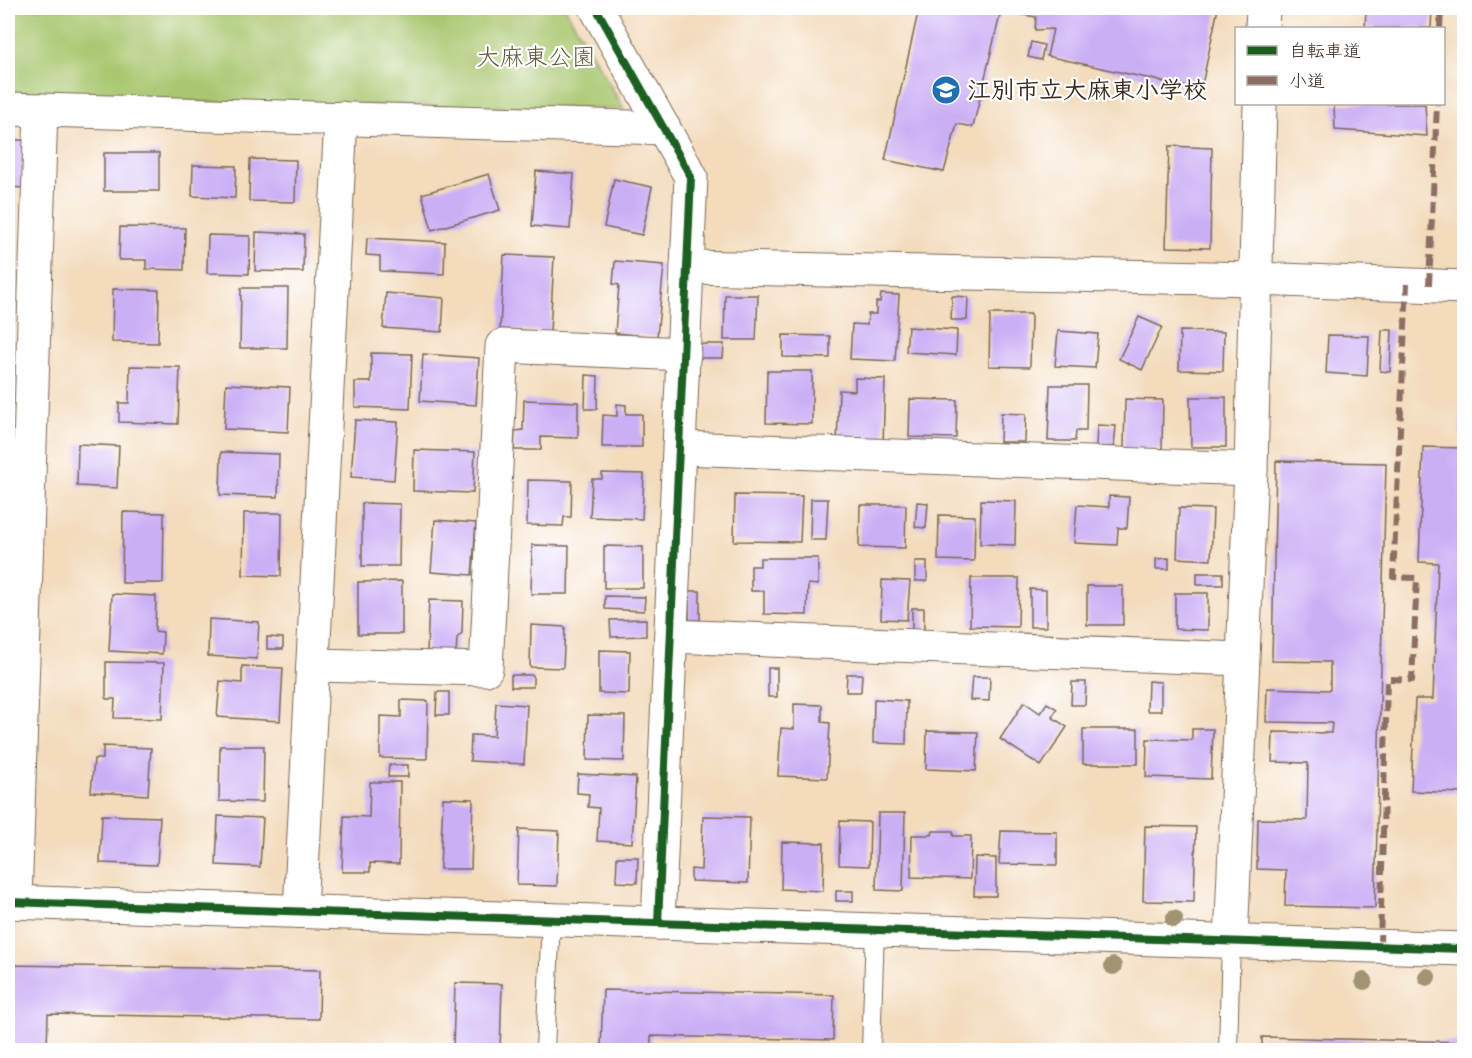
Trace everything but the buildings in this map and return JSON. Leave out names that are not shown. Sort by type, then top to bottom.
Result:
[{"type":"street","points":[[596,8],[692,177],[658,923]]},
{"type":"street","points":[[1262,27],[1263,8]]},
{"type":"street","points":[[1231,942],[1241,659],[1251,469],[1260,105]]},
{"type":"street","points":[[8,109],[664,128]]},
{"type":"street","points":[[41,110],[11,902],[1464,949]]},
{"type":"street","points":[[300,911],[341,118]]},
{"type":"street","points":[[687,267],[1256,279],[1464,287]]},
{"type":"street","points":[[313,665],[486,669],[502,346],[684,354]]},
{"type":"street","points":[[680,448],[1251,469]]},
{"type":"street","points":[[671,636],[1241,659]]},
{"type":"lane","points":[[544,1050],[551,919]]},
{"type":"lane","points":[[871,1050],[875,930]]},
{"type":"lane","points":[[1228,1050],[1231,942]]},
{"type":"green space","name":"大麻東公園","points":[[8,8],[565,8],[624,109],[8,99]]},
{"type":"marked path","points":[[1440,27],[1441,8]]},
{"type":"marked path","points":[[1429,285],[1437,105]]},
{"type":"marked path","points":[[1380,946],[1387,679],[1412,680],[1417,578],[1393,577],[1407,284]]},
{"type":"cycle path","points":[[596,8],[691,177],[658,923]]},
{"type":"cycle path","points":[[8,902],[1464,949]]},
{"type":"place","name":"江別市立大麻東小学校","points":[[946,90]]}]
